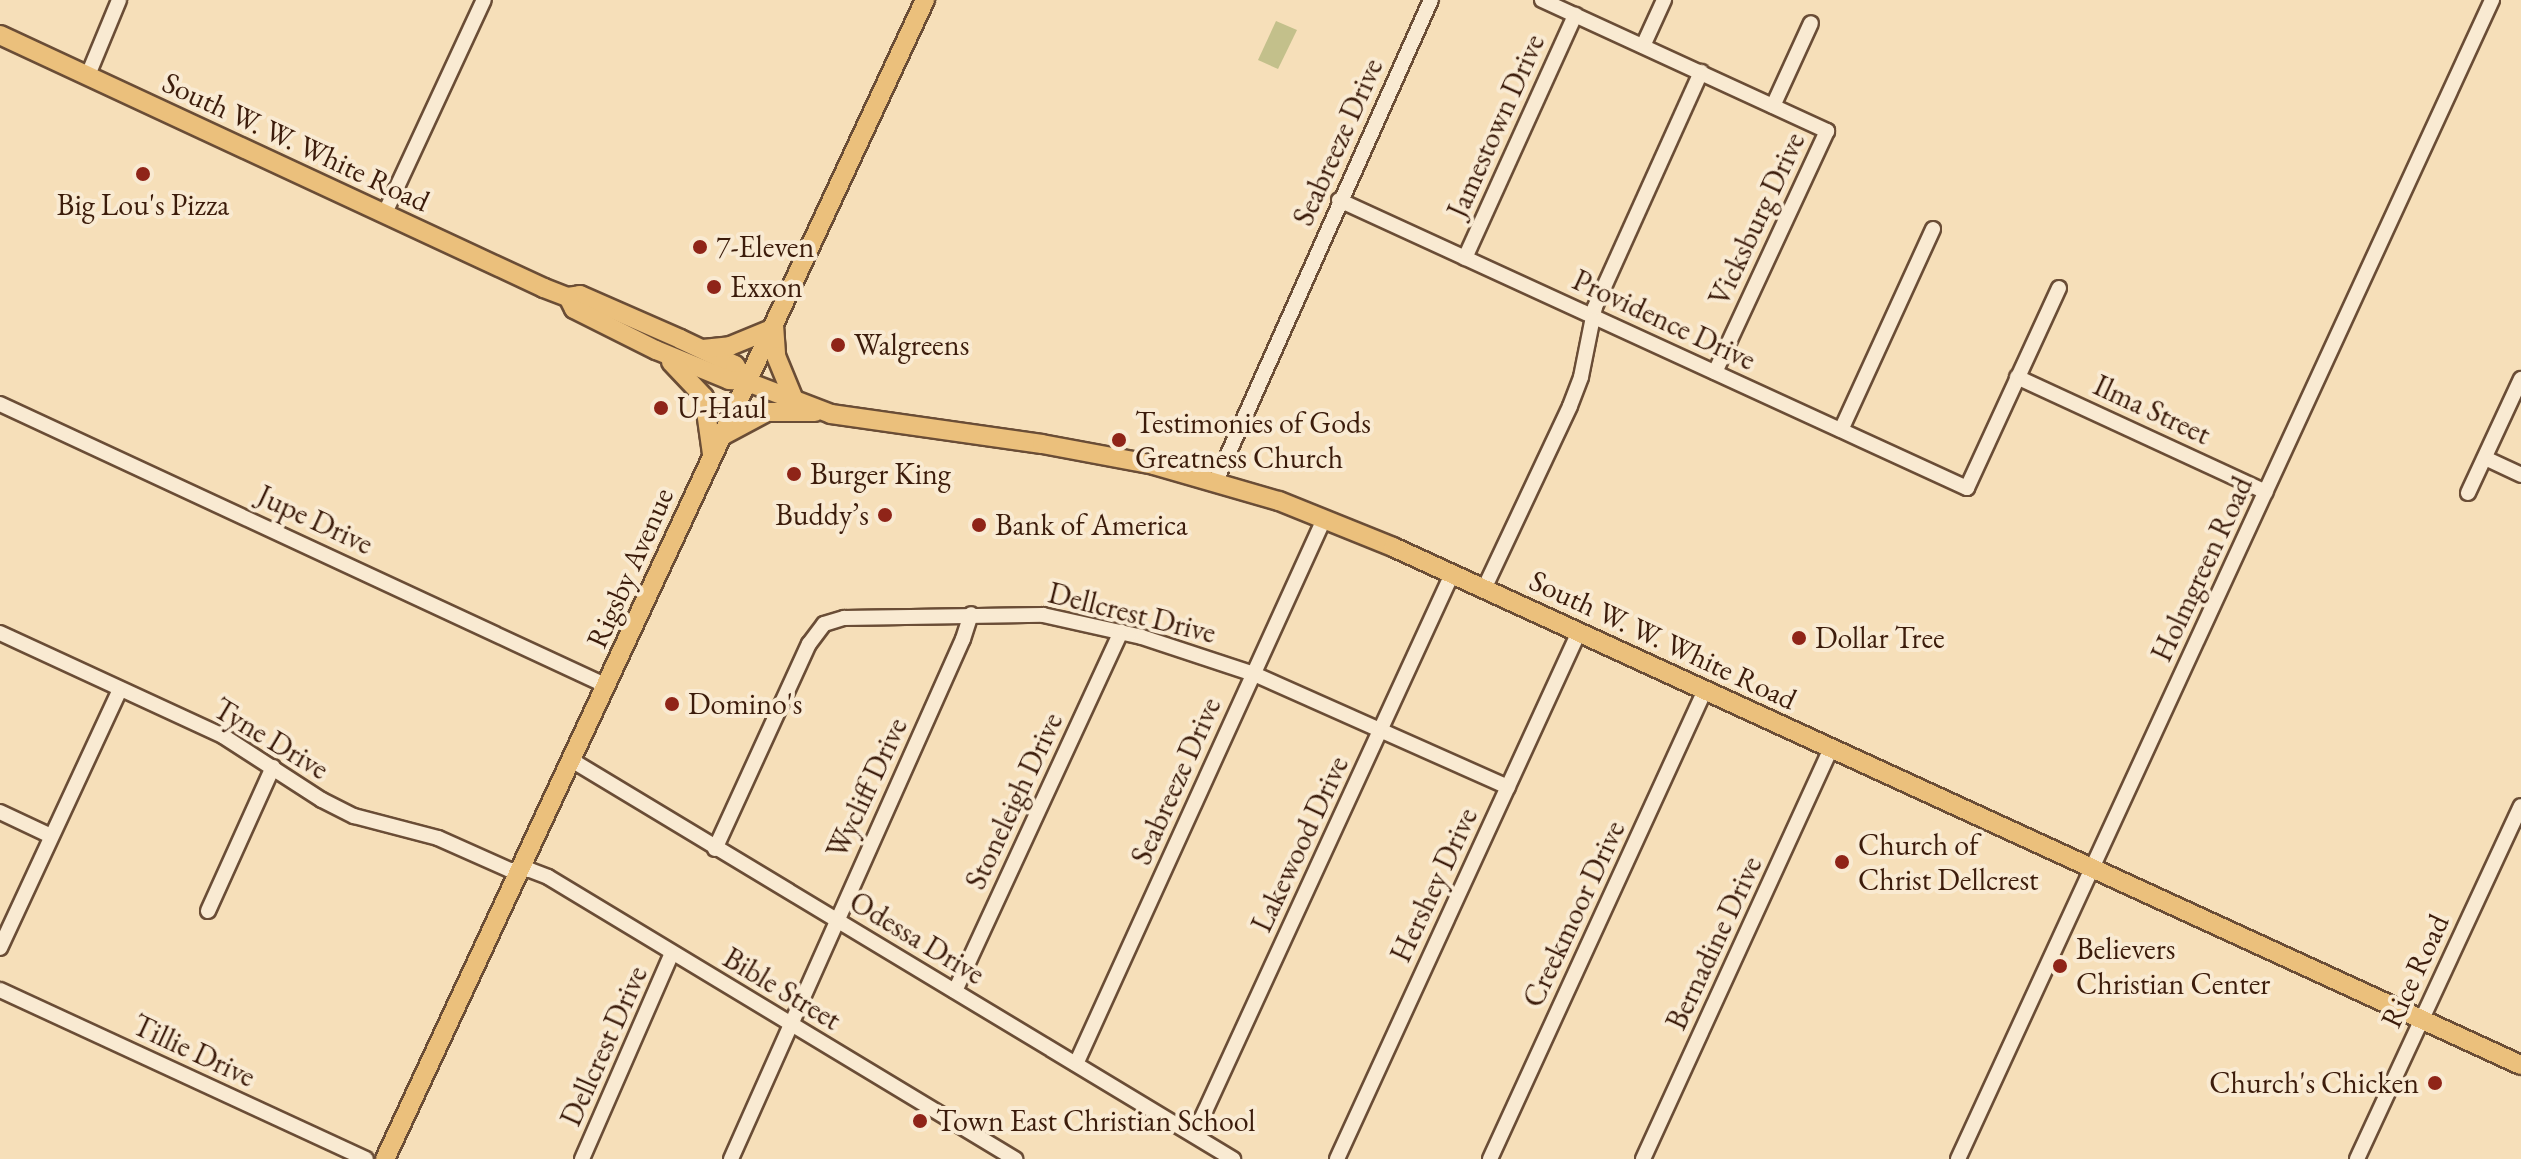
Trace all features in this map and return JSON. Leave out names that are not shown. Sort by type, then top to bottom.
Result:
[{"type":"main road","name":"Rigsby Avenue","points":[[385,1159],[925,0]]},
{"type":"main road","name":"South W. W. White Road","points":[[0,35],[384,215],[568,297],[580,295],[729,380],[745,381],[824,411],[915,429],[1042,444],[1154,465],[1216,481],[1324,519],[1452,574],[2521,1065]]},
{"type":"main road","name":"South W. W. White Road","points":[[568,297],[574,309],[669,348],[701,349],[735,365],[745,381]]},
{"type":"main road","points":[[701,349],[730,346],[772,324],[776,356],[795,402]]},
{"type":"main road","points":[[669,348],[704,397],[716,446],[767,412],[824,411]]},
{"type":"street","points":[[88,75],[119,0]]},
{"type":"street","points":[[384,215],[484,0]]},
{"type":"street","name":"Seabreeze Drive","points":[[1216,481],[1431,0]]},
{"type":"street","points":[[1542,0],[1773,106]]},
{"type":"street","points":[[1643,46],[1664,0]]},
{"type":"street","name":"Holmgreen Road","points":[[1958,1159],[2492,0]]},
{"type":"street","name":"Jamestown Drive","points":[[1465,258],[1575,15]]},
{"type":"street","name":"Vicksburg Drive","points":[[1715,372],[1827,131],[1773,106],[1811,23]]},
{"type":"street","points":[[1484,589],[1570,406],[1581,377],[1592,316],[1701,72]]},
{"type":"street","name":"Providence Drive","points":[[1339,200],[1967,488],[2017,377]]},
{"type":"street","points":[[1841,430],[1933,229]]},
{"type":"street","points":[[2017,377],[2059,288]]},
{"type":"street","name":"Ilma Street","points":[[2017,377],[2266,492]]},
{"type":"street","points":[[2468,493],[2521,379]]},
{"type":"street","name":"Jupe Drive","points":[[0,404],[607,686]]},
{"type":"street","points":[[2485,458],[2521,475]]},
{"type":"street","name":"Seabreeze Drive","points":[[1076,1064],[1324,519]]},
{"type":"street","name":"Lakewood Drive","points":[[1194,1135],[1452,574]]},
{"type":"street","name":"Dellcrest Drive","points":[[715,849],[809,644],[824,624],[844,618],[971,614],[1057,616],[1121,631],[1254,674],[1508,787]]},
{"type":"street","name":"Wycliff Drive","points":[[731,1159],[789,1023],[963,639],[971,614]]},
{"type":"street","name":"Stoneleigh Drive","points":[[955,991],[1121,631]]},
{"type":"street","name":"Hershey Drive","points":[[1337,1159],[1579,632]]},
{"type":"street","name":"Tyne Drive","points":[[0,633],[223,736],[322,800],[354,816],[438,838],[520,872]]},
{"type":"street","points":[[0,948],[120,689]]},
{"type":"street","name":"Creekmoor Drive","points":[[1490,1159],[1705,690]]},
{"type":"street","name":"Bernadine Drive","points":[[1643,1159],[1831,748]]},
{"type":"street","name":"Odessa Drive","points":[[573,761],[1233,1159]]},
{"type":"street","points":[[208,911],[273,767]]},
{"type":"street","name":"Rice Road","points":[[2357,1159],[2521,806]]},
{"type":"street","points":[[0,812],[51,836]]},
{"type":"street","name":"Bible Street","points":[[520,872],[530,870],[548,877],[1015,1159]]},
{"type":"street","name":"Dellcrest Drive","points":[[582,1159],[672,953]]},
{"type":"street","name":"Tillie Drive","points":[[0,990],[366,1159]]},
{"type":"shaded area","points":[[1276,21],[1297,30],[1278,69],[1258,60]]},
{"type":"place","name":"Big Lou's Pizza","points":[[143,174]]},
{"type":"place","name":"7-Eleven","points":[[700,247]]},
{"type":"place","name":"Exxon","points":[[714,287]]},
{"type":"place","name":"Walgreens","points":[[838,345]]},
{"type":"place","name":"U-Haul","points":[[661,408]]},
{"type":"place","name":"Testimonies of Gods Greatness Church","points":[[1119,440]]},
{"type":"place","name":"Burger King","points":[[794,474]]},
{"type":"place","name":"Buddy’s","points":[[885,515]]},
{"type":"place","name":"Bank of America","points":[[979,525]]},
{"type":"place","name":"Dollar Tree","points":[[1799,638]]},
{"type":"place","name":"Domino's","points":[[672,704]]},
{"type":"place","name":"Church of Christ Dellcrest","points":[[1842,862]]},
{"type":"place","name":"Believers Christian Center","points":[[2060,966]]},
{"type":"place","name":"Church's Chicken","points":[[2435,1083]]},
{"type":"place","name":"Town East Christian School","points":[[920,1121]]}]
